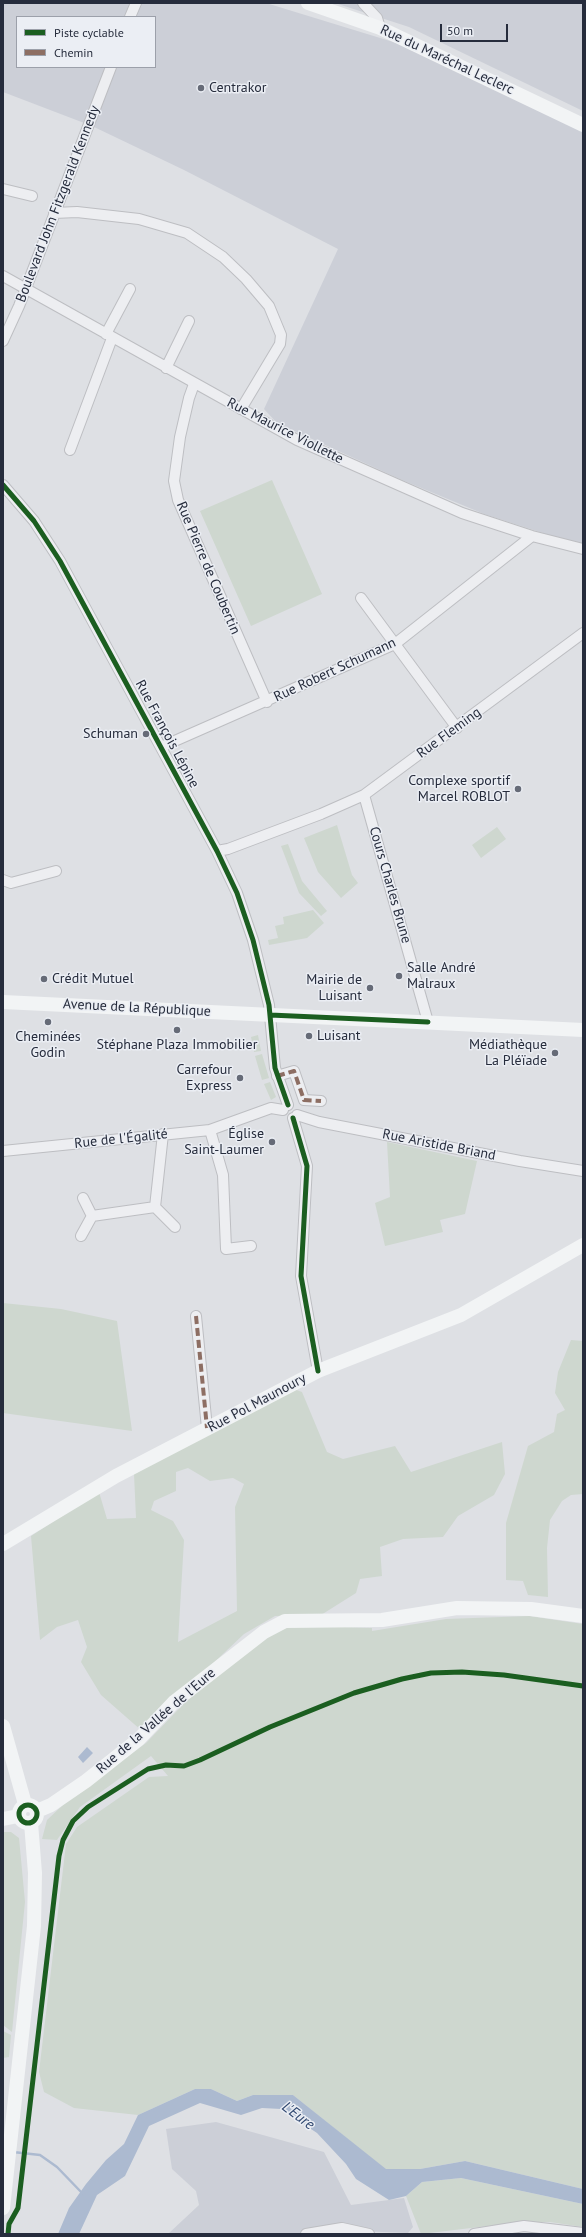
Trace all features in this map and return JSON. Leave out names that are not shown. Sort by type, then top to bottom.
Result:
[{"type":"street","points":[[130,16],[136,3]]},
{"type":"street","name":"Rue du Maréchal Leclerc","points":[[308,3],[380,28],[583,125]]},
{"type":"street","points":[[364,3],[377,18],[380,28]]},
{"type":"street","name":"Boulevard John Fitzgerald Kennedy","points":[[3,341],[111,68]]},
{"type":"street","points":[[3,189],[32,196]]},
{"type":"street","points":[[54,213],[77,212],[139,219],[187,233],[223,257],[246,279],[269,306],[281,335],[280,344],[241,410]]},
{"type":"street","name":"Rue Maurice Viollette","points":[[3,276],[194,384],[297,440],[462,513],[532,536],[583,549]]},
{"type":"street","points":[[70,450],[109,336],[130,289]]},
{"type":"street","points":[[166,368],[190,321]]},
{"type":"street","name":"Rue Pierre de Coubertin","points":[[194,384],[189,398],[180,437],[174,481],[178,500],[267,702]]},
{"type":"street","name":"Rue François Lépine","points":[[3,484],[34,521],[60,561],[217,851],[237,893],[252,940],[270,1014],[272,1054],[285,1107]]},
{"type":"street","name":"Rue Robert Schumann","points":[[160,747],[267,702],[395,644],[532,536]]},
{"type":"street","points":[[360,598],[457,728]]},
{"type":"street","name":"Rue Fleming","points":[[217,851],[228,849],[321,814],[364,795],[457,728],[583,633]]},
{"type":"street","name":"Cours Charles Brune","points":[[364,795],[391,886],[428,1022]]},
{"type":"street","points":[[3,880],[11,883],[56,871]]},
{"type":"street","name":"Avenue de la République","points":[[3,1002],[583,1030]]},
{"type":"street","points":[[277,1076],[296,1071],[304,1100],[321,1101]]},
{"type":"street","points":[[285,1107],[286,1118],[295,1116],[307,1166],[301,1276],[318,1371]]},
{"type":"street","name":"Rue de l'Égalité","points":[[3,1151],[210,1130],[271,1108],[285,1107]]},
{"type":"street","name":"Rue Aristide Briand","points":[[295,1116],[520,1161],[583,1170]]},
{"type":"street","points":[[210,1130],[223,1175],[226,1248],[251,1246]]},
{"type":"street","points":[[155,1208],[163,1134]]},
{"type":"street","points":[[83,1198],[92,1216]]},
{"type":"street","points":[[92,1216],[155,1208]]},
{"type":"street","points":[[155,1208],[174,1227]]},
{"type":"street","points":[[81,1236],[92,1216]]},
{"type":"street","name":"Rue Pol Maunoury","points":[[3,1544],[116,1476],[207,1428],[318,1371],[461,1315],[583,1245]]},
{"type":"street","points":[[196,1316],[207,1428]]},
{"type":"street","name":"Rue de la Vallée de l'Eure","points":[[3,1819],[28,1814],[51,1805],[86,1781],[139,1739],[174,1702],[264,1632],[285,1622],[382,1620],[457,1608],[531,1609],[583,1616]]},
{"type":"street","points":[[3,1726],[28,1814],[35,1873],[34,1926],[3,2208]]},
{"type":"street","points":[[474,2234],[524,2226],[583,2233]]},
{"type":"street","points":[[306,2234],[342,2228],[369,2234]]},
{"type":"shaded area","points":[[3,3],[266,3],[403,45],[583,129],[583,546],[484,514],[402,480],[277,423],[264,409],[338,249],[184,170],[92,126],[3,92]]},
{"type":"shaded area","points":[[335,3],[583,3],[583,111],[409,27]]},
{"type":"shaded area","points":[[272,480],[322,594],[251,626],[200,511]]},
{"type":"shaded area","points":[[337,825],[352,875],[358,883],[341,898],[318,872],[304,838]]},
{"type":"shaded area","points":[[497,827],[506,839],[481,858],[472,845]]},
{"type":"shaded area","points":[[288,844],[302,881],[327,911],[321,916],[299,893],[281,846]]},
{"type":"shaded area","points":[[313,910],[324,923],[307,938],[269,945],[268,940],[278,938],[275,926],[284,924],[283,917]]},
{"type":"shaded area","points":[[258,1035],[261,1051],[254,1052],[251,1037]]},
{"type":"shaded area","points":[[262,1054],[269,1078],[262,1080],[255,1056]]},
{"type":"shaded area","points":[[270,1082],[276,1097],[271,1100],[264,1084]]},
{"type":"shaded area","points":[[387,1142],[477,1161],[465,1214],[440,1220],[443,1232],[385,1246],[375,1203],[390,1197]]},
{"type":"shaded area","points":[[3,1303],[61,1309],[117,1321],[132,1431],[3,1413]]},
{"type":"shaded area","points":[[571,1340],[583,1341],[583,1494],[571,1495],[562,1501],[550,1520],[547,1548],[548,1597],[528,1595],[523,1581],[506,1580],[506,1523],[528,1446],[554,1432],[557,1414],[565,1410],[555,1393],[558,1372]]},
{"type":"shaded area","points":[[291,1388],[302,1392],[327,1452],[343,1459],[395,1446],[411,1472],[502,1442],[505,1474],[494,1495],[458,1516],[443,1537],[403,1539],[380,1547],[382,1576],[360,1579],[356,1593],[321,1615],[275,1616],[244,1634],[142,1731],[101,1695],[81,1662],[87,1647],[78,1620],[57,1627],[40,1640],[31,1536],[99,1492],[107,1519],[136,1518],[134,1474]],"holes":[[[188,1468],[210,1481],[233,1478],[244,1484],[235,1507],[237,1611],[178,1642],[184,1540],[173,1521],[151,1510],[154,1501],[176,1491],[176,1472]]]},
{"type":"shaded area","points":[[529,1616],[583,1624],[583,2189],[465,2161],[420,2169],[386,2170],[293,2095],[253,2095],[237,2101],[211,2089],[195,2089],[138,2115],[74,2108],[44,2092],[39,2072],[66,1844],[77,1827],[149,1777],[168,1776],[151,1756],[80,1807],[57,1840],[42,1839],[47,1820],[64,1804],[146,1743],[200,1687],[255,1644],[289,1625],[372,1628],[372,1631],[446,1619]]},
{"type":"shaded area","points":[[3,1832],[11,1832],[19,1838],[25,1902],[12,2032],[3,2025]]},
{"type":"shaded area","points":[[3,2031],[11,2035],[9,2057],[3,2058]]},
{"type":"shaded area","points":[[216,2122],[324,2152],[351,2205],[404,2198],[413,2227],[408,2233],[307,2229],[300,2234],[168,2234],[199,2205],[196,2191],[172,2169],[166,2129]]},
{"type":"shaded area","points":[[461,2178],[583,2204],[583,2227],[550,2222],[521,2222],[421,2234],[406,2196],[422,2182]]},
{"type":"water","points":[[87,1747],[93,1753],[83,1763],[78,1757]]},
{"type":"water","name":"L'Eure","points":[[195,2089],[211,2089],[237,2101],[253,2095],[293,2095],[386,2169],[420,2169],[465,2161],[583,2189],[583,2204],[461,2178],[422,2182],[406,2196],[389,2200],[356,2179],[346,2164],[317,2133],[281,2109],[262,2108],[241,2115],[200,2103],[149,2126],[125,2176],[97,2195],[79,2234],[58,2234],[69,2208],[106,2160],[124,2144],[138,2115]]},
{"type":"waterway","points":[[13,2152],[40,2155],[57,2167],[83,2194]]},
{"type":"marked path","points":[[277,1076],[294,1071],[304,1100],[321,1101]]},
{"type":"marked path","points":[[196,1316],[207,1428]]},
{"type":"cycle path","points":[[3,485],[34,521],[60,561],[217,851],[237,893],[253,940],[269,1005],[275,1068],[288,1105]]},
{"type":"cycle path","points":[[270,1015],[428,1022]]},
{"type":"cycle path","points":[[293,1118],[307,1166],[301,1276],[318,1371]]},
{"type":"cycle path","points":[[8,2234],[9,2224],[18,2208],[59,1856],[63,1840],[73,1821],[88,1807],[148,1769],[166,1765],[184,1766],[270,1727],[354,1693],[402,1679],[431,1673],[462,1672],[504,1675],[583,1686]]},
{"type":"cycle path","points":[[24,1805],[32,1805],[37,1810],[37,1814],[35,1821],[32,1823],[24,1823],[19,1818],[19,1810],[24,1805]]},
{"type":"place","name":"Centrakor","points":[[201,88]]},
{"type":"place","name":"Schuman","points":[[146,734]]},
{"type":"place","name":"Complexe sportif Marcel ROBLOT","points":[[518,789]]},
{"type":"place","name":"Salle André Malraux","points":[[399,976]]},
{"type":"place","name":"Crédit Mutuel","points":[[44,979]]},
{"type":"place","name":"Mairie de Luisant","points":[[370,988]]},
{"type":"place","name":"Cheminées Godin","points":[[48,1022]]},
{"type":"place","name":"Stéphane Plaza Immobilier","points":[[177,1030]]},
{"type":"place","name":"Luisant","points":[[309,1036]]},
{"type":"place","name":"Médiathèque La Pléïade","points":[[555,1053]]},
{"type":"place","name":"Carrefour Express","points":[[240,1078]]},
{"type":"place","name":"Église Saint-Laumer","points":[[272,1142]]}]
